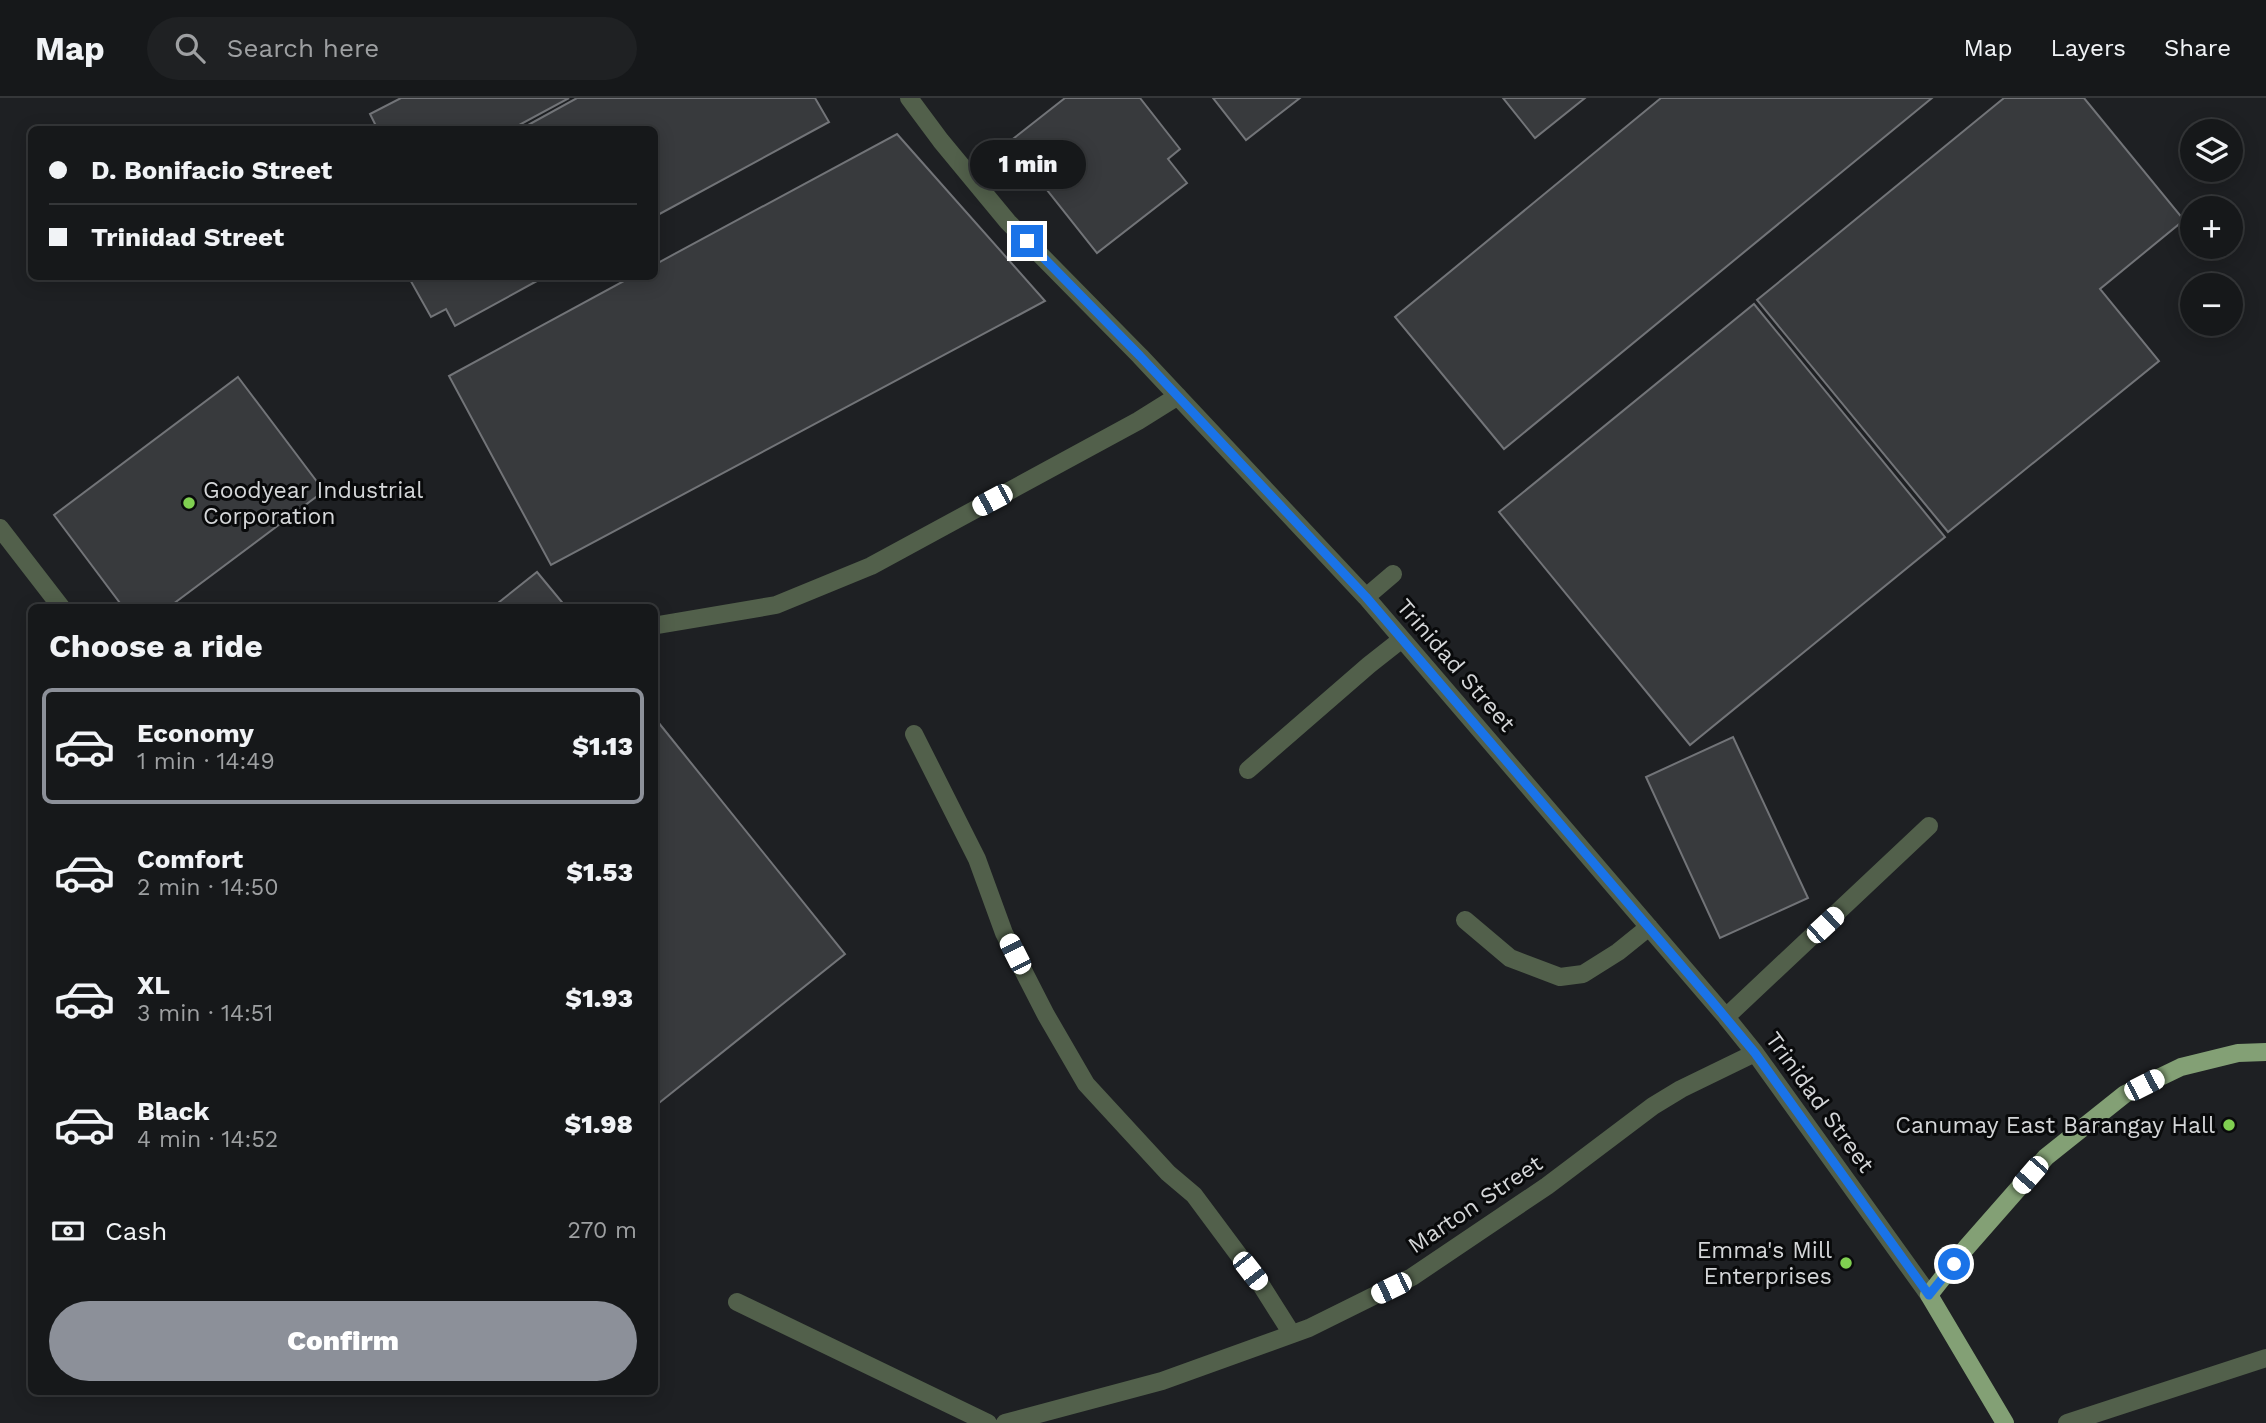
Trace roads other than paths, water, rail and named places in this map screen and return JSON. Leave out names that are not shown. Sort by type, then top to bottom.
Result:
[{"type":"main road","points":[[2005,1423],[1929,1295],[1966,1248],[2046,1157],[2125,1094],[2181,1067],[2238,1053],[2266,1052]]},
{"type":"street","name":"Trinidad Street","points":[[909,98],[1008,222],[1178,396],[1366,597],[1726,1017],[1755,1053],[1929,1295]]},
{"type":"street","points":[[658,625],[776,606],[871,566],[1138,421],[1178,396]]},
{"type":"street","points":[[0,528],[59,604]]},
{"type":"street","points":[[1366,597],[1393,575]]},
{"type":"street","points":[[1248,770],[1402,639]]},
{"type":"street","points":[[914,734],[977,859],[1004,933],[1046,1016],[1086,1084],[1168,1173],[1194,1195],[1261,1285],[1292,1334]]},
{"type":"street","points":[[1726,1017],[1929,826]]},
{"type":"street","points":[[1465,920],[1510,958],[1560,977],[1583,974],[1649,928]]},
{"type":"street","name":"Marton Street","points":[[1004,1423],[1162,1381],[1309,1328],[1412,1278],[1547,1186],[1653,1106],[1681,1089],[1755,1053]]},
{"type":"street","points":[[737,1302],[988,1423]]},
{"type":"street","points":[[2067,1423],[2266,1358]]},
{"type":"place","name":"Goodyear Industrial Corporation","points":[[189,503]]},
{"type":"place","name":"Canumay East Barangay Hall","points":[[2229,1125]]},
{"type":"place","name":"Emma's Mill Enterprises","points":[[1846,1263]]}]
